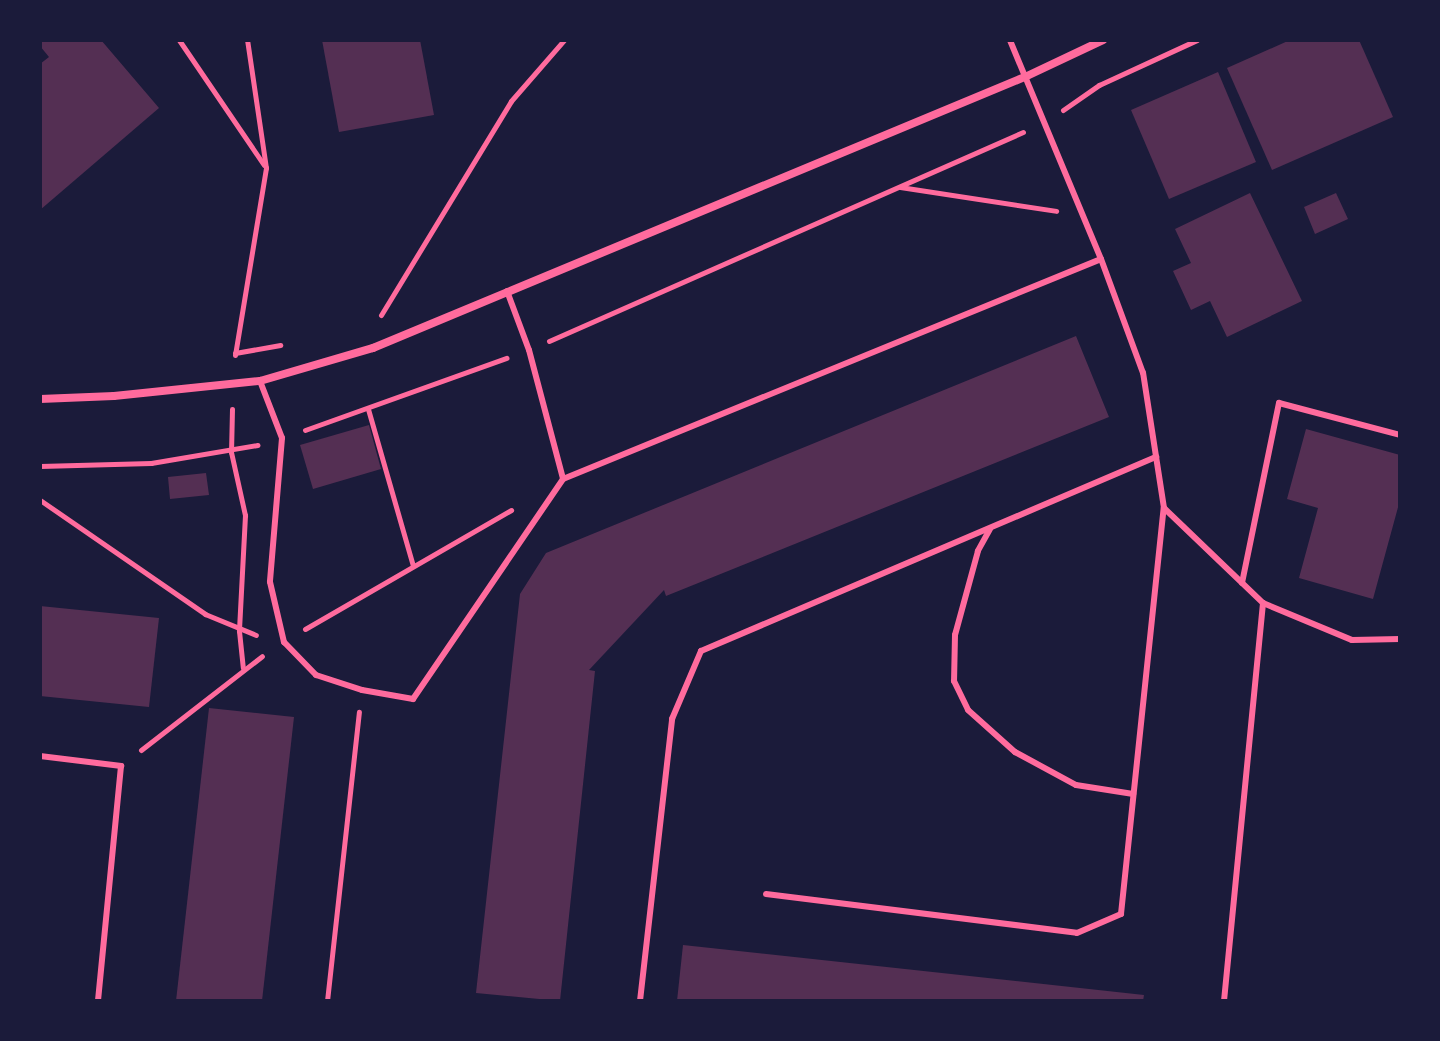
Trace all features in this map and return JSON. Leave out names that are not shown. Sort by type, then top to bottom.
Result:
[{"type":"street","points":[[40,399],[114,396],[260,381],[373,348],[1027,76],[1103,40]]},
{"type":"lane","points":[[766,894],[1077,933],[1121,914],[1164,508],[1143,373],[1046,121],[1010,40]]},
{"type":"lane","points":[[260,381],[282,438],[270,582],[284,642],[316,675],[362,690],[413,699],[563,479],[1101,259]]},
{"type":"lane","points":[[507,290],[529,350],[563,479]]},
{"type":"lane","points":[[1242,583],[1279,403],[1400,435]]},
{"type":"lane","points":[[640,1001],[672,719],[701,651],[1156,457]]},
{"type":"lane","points":[[1164,508],[1263,603],[1352,640],[1400,639]]},
{"type":"lane","points":[[990,528],[978,551],[955,635],[954,681],[968,710],[1015,752],[1076,785],[1133,794]]},
{"type":"lane","points":[[1224,1001],[1263,603]]},
{"type":"lane","points":[[40,756],[121,766],[98,1001]]},
{"type":"path","points":[[179,40],[266,168]]},
{"type":"path","points":[[381,316],[511,101],[564,40]]},
{"type":"path","points":[[40,466],[151,463],[231,452],[368,409],[529,350],[1046,121],[1099,85],[1197,40]]},
{"type":"path","points":[[899,186],[1083,215]]},
{"type":"path","points":[[368,409],[413,566]]},
{"type":"path","points":[[40,500],[205,614],[239,631],[284,642]]},
{"type":"path","points":[[121,766],[243,668],[522,503]]},
{"type":"path","points":[[327,1001],[362,690]]},
{"type":"building","points":[[40,40],[101,40],[159,108],[40,210],[40,64],[49,57],[40,46]]},
{"type":"building","points":[[322,40],[420,40],[434,115],[339,132]]},
{"type":"building","points":[[1290,40],[1359,40],[1393,117],[1272,170],[1227,68]]},
{"type":"building","points":[[1218,72],[1256,162],[1169,199],[1131,110]]},
{"type":"building","points":[[1250,193],[1302,301],[1227,337],[1210,301],[1191,310],[1173,271],[1191,263],[1175,229]]},
{"type":"building","points":[[1336,193],[1348,219],[1315,234],[1304,207]]},
{"type":"building","points":[[1076,336],[1109,417],[666,596],[664,590],[589,670],[595,671],[560,1001],[476,993],[520,594],[546,553]]},
{"type":"building","points":[[369,425],[381,469],[313,489],[300,445]]},
{"type":"building","points":[[1306,429],[1400,455],[1400,500],[1373,599],[1299,578],[1318,508],[1287,499]]},
{"type":"building","points":[[206,473],[209,495],[170,499],[168,477]]},
{"type":"building","points":[[40,606],[159,618],[149,707],[40,696]]},
{"type":"building","points":[[209,708],[294,717],[262,1001],[176,1001]]},
{"type":"building","points":[[683,945],[1144,995],[1143,1001],[677,1001]]}]
